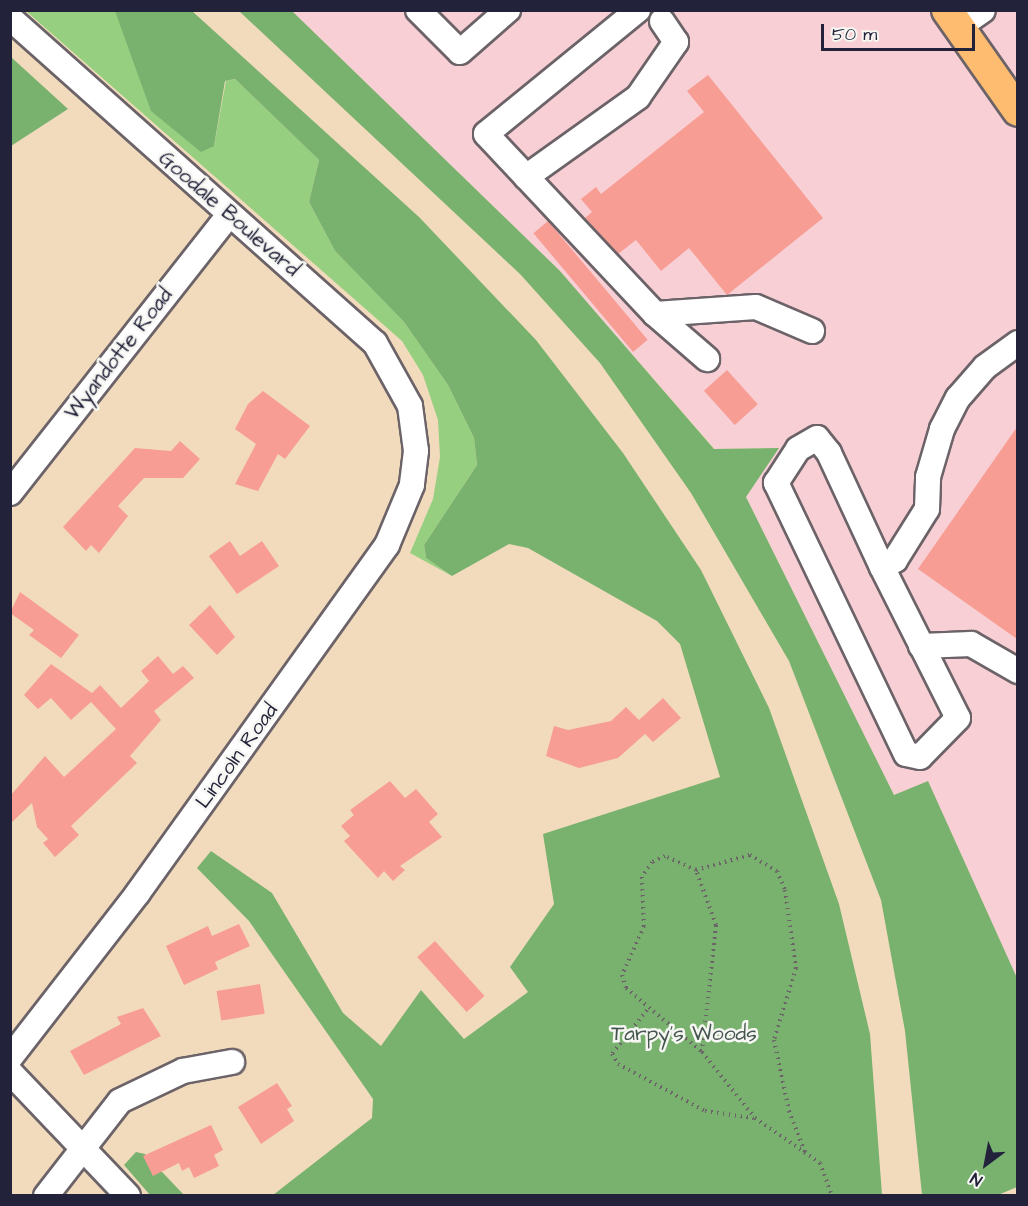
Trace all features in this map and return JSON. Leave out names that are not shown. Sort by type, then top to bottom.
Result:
[{"type":"main road","points":[[963,16],[1017,111]]},
{"type":"street","points":[[418,10],[460,52],[508,10]]},
{"type":"street","points":[[638,10],[486,134],[655,314],[707,359]]},
{"type":"street","points":[[526,177],[638,97],[676,42],[663,14]]},
{"type":"street","name":"Goodale Boulevard","points":[[10,18],[375,344],[399,380],[415,432]]},
{"type":"street","name":"Wyandotte Road","points":[[10,493],[229,215]]},
{"type":"street","points":[[655,314],[756,307],[812,331]]},
{"type":"street","points":[[882,567],[895,560],[927,509],[931,468],[958,398],[985,367],[1017,343]]},
{"type":"street","name":"Lincoln Road","points":[[10,1058],[158,865],[387,545],[412,485],[415,432]]},
{"type":"street","points":[[817,438],[829,453],[882,567],[958,718],[920,757],[906,754],[776,483],[798,449],[817,438]]},
{"type":"street","points":[[921,646],[971,644],[1017,671]]},
{"type":"street","points":[[46,1196],[80,1147],[120,1101],[152,1083],[232,1062]]},
{"type":"street","points":[[10,1072],[128,1196]]},
{"type":"path","points":[[805,1152],[789,1111],[774,1040],[796,968],[785,890],[777,871],[750,855],[696,870],[665,856],[652,862],[642,877],[644,926],[622,975],[626,988],[647,1010],[702,1052],[754,1118],[820,1163],[832,1196]]},
{"type":"path","points":[[696,870],[716,925],[702,1052]]},
{"type":"path","points":[[647,1010],[612,1054],[618,1064],[705,1111],[754,1118]]},
{"type":"shaded area","points":[[292,11],[1017,11],[1017,978],[928,782],[894,795],[746,497],[778,448],[715,449],[560,271]]},
{"type":"green space","points":[[26,11],[115,11],[214,146],[226,81],[235,79],[319,160],[309,202],[335,251],[404,322],[448,385],[474,438],[477,465],[424,545],[426,558],[452,576],[410,553],[433,499],[440,457],[438,420],[423,375],[402,341]]},
{"type":"green space","name":"Tarpy's Woods","points":[[115,11],[192,11],[419,217],[536,340],[623,453],[701,570],[769,708],[839,904],[870,1034],[882,1195],[273,1195],[372,1118],[373,1099],[249,921],[197,868],[211,851],[272,893],[343,1013],[381,1046],[421,990],[464,1039],[528,992],[510,967],[554,904],[543,834],[720,777],[680,644],[657,621],[528,548],[509,544],[452,576],[426,558],[424,545],[477,465],[474,438],[448,385],[404,322],[335,251],[309,202],[319,160],[235,79],[225,81],[214,146],[201,152],[151,111]]},
{"type":"green space","points":[[239,11],[292,11],[560,271],[714,449],[779,448],[746,497],[894,795],[928,781],[1017,978],[1017,1187],[998,1195],[922,1195],[905,1031],[881,900],[789,661],[691,493],[600,363],[520,274]]},
{"type":"green space","points":[[11,57],[68,109],[11,146]]},
{"type":"green space","points":[[136,1152],[145,1154],[184,1195],[150,1195],[124,1165]]},
{"type":"building","points":[[708,75],[823,218],[727,295],[689,248],[661,271],[636,240],[618,254],[585,218],[592,212],[581,199],[596,187],[601,194],[704,112],[687,91]]},
{"type":"building","points":[[548,221],[648,340],[633,352],[533,233]]},
{"type":"building","points":[[727,370],[758,404],[735,425],[704,391]]},
{"type":"building","points":[[263,391],[310,426],[285,459],[278,454],[258,491],[235,484],[256,444],[235,429],[248,404]]},
{"type":"building","points":[[1017,427],[1017,639],[918,569]]},
{"type":"building","points":[[180,441],[200,459],[183,478],[144,478],[118,506],[128,516],[99,553],[91,545],[86,551],[63,527],[135,448],[171,451]]},
{"type":"building","points":[[230,541],[240,556],[262,541],[279,566],[237,594],[209,556]]},
{"type":"building","points":[[20,592],[79,635],[61,658],[29,635],[34,630],[10,613]]},
{"type":"building","points":[[210,605],[235,637],[217,655],[189,625]]},
{"type":"building","points":[[158,656],[173,674],[183,666],[194,678],[154,711],[161,720],[130,756],[137,763],[71,826],[79,835],[55,857],[43,843],[48,839],[37,827],[32,803],[10,824],[10,796],[45,756],[64,777],[116,729],[91,702],[71,720],[51,698],[38,709],[24,695],[51,664],[92,693],[100,685],[121,708],[149,681],[141,671]]},
{"type":"building","points":[[663,698],[681,718],[653,742],[645,734],[618,758],[579,768],[546,756],[554,726],[568,730],[611,721],[626,707],[639,720]]},
{"type":"building","points":[[390,781],[405,798],[416,789],[438,814],[429,822],[442,837],[400,866],[405,870],[393,881],[384,871],[378,878],[344,841],[350,836],[341,826],[354,815],[350,810]]},
{"type":"building","points":[[239,924],[250,946],[215,962],[218,969],[184,985],[166,946],[208,926],[212,936]]},
{"type":"building","points":[[435,941],[485,996],[467,1012],[417,957]]},
{"type":"building","points":[[260,984],[265,1014],[221,1021],[217,991]]},
{"type":"building","points":[[143,1008],[161,1036],[84,1075],[70,1051],[121,1024],[117,1017]]},
{"type":"building","points":[[277,1083],[292,1106],[287,1109],[294,1121],[261,1144],[238,1107]]},
{"type":"building","points":[[211,1125],[223,1150],[214,1155],[219,1166],[194,1178],[189,1167],[182,1171],[179,1163],[153,1176],[143,1156]]}]
